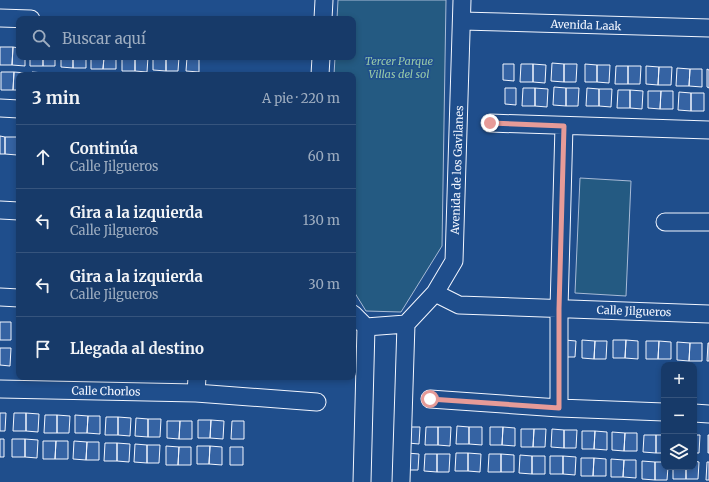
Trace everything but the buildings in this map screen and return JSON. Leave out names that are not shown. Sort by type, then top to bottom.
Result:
[{"type":"street","points":[[322,16],[324,0]]},
{"type":"street","name":"Avenida de los Gavilanes","points":[[406,324],[435,292],[454,260],[462,0]]},
{"type":"street","points":[[0,18],[16,19]]},
{"type":"street","name":"Avenida Laak","points":[[462,21],[709,28]]},
{"type":"street","points":[[320,72],[321,60]]},
{"type":"street","points":[[0,108],[16,109]]},
{"type":"street","points":[[490,123],[709,130]]},
{"type":"street","points":[[559,408],[559,309],[564,126]]},
{"type":"street","points":[[0,210],[16,210]]},
{"type":"street","points":[[665,222],[709,222]]},
{"type":"street","name":"Calle Jilgueros","points":[[435,292],[459,305],[709,314]]},
{"type":"street","points":[[0,297],[16,298]]},
{"type":"street","points":[[356,317],[366,327],[362,482]]},
{"type":"street","points":[[366,327],[406,324],[401,482]]},
{"type":"street","name":"Calle Chorlos","points":[[0,389],[197,385],[317,402]]},
{"type":"street","points":[[430,399],[559,408],[661,412]]},
{"type":"street","points":[[697,413],[709,414]]},
{"type":"green space","name":"Tercer Parque Villas del sol","points":[[338,0],[446,0],[442,246],[401,312],[366,311],[356,295],[356,72],[334,72],[335,60],[356,60],[356,16],[337,16]]},
{"type":"green space","points":[[580,178],[631,181],[626,296],[575,293]]},
{"type":"route","points":[[430,399],[559,408],[559,309],[564,126],[490,123]]}]
